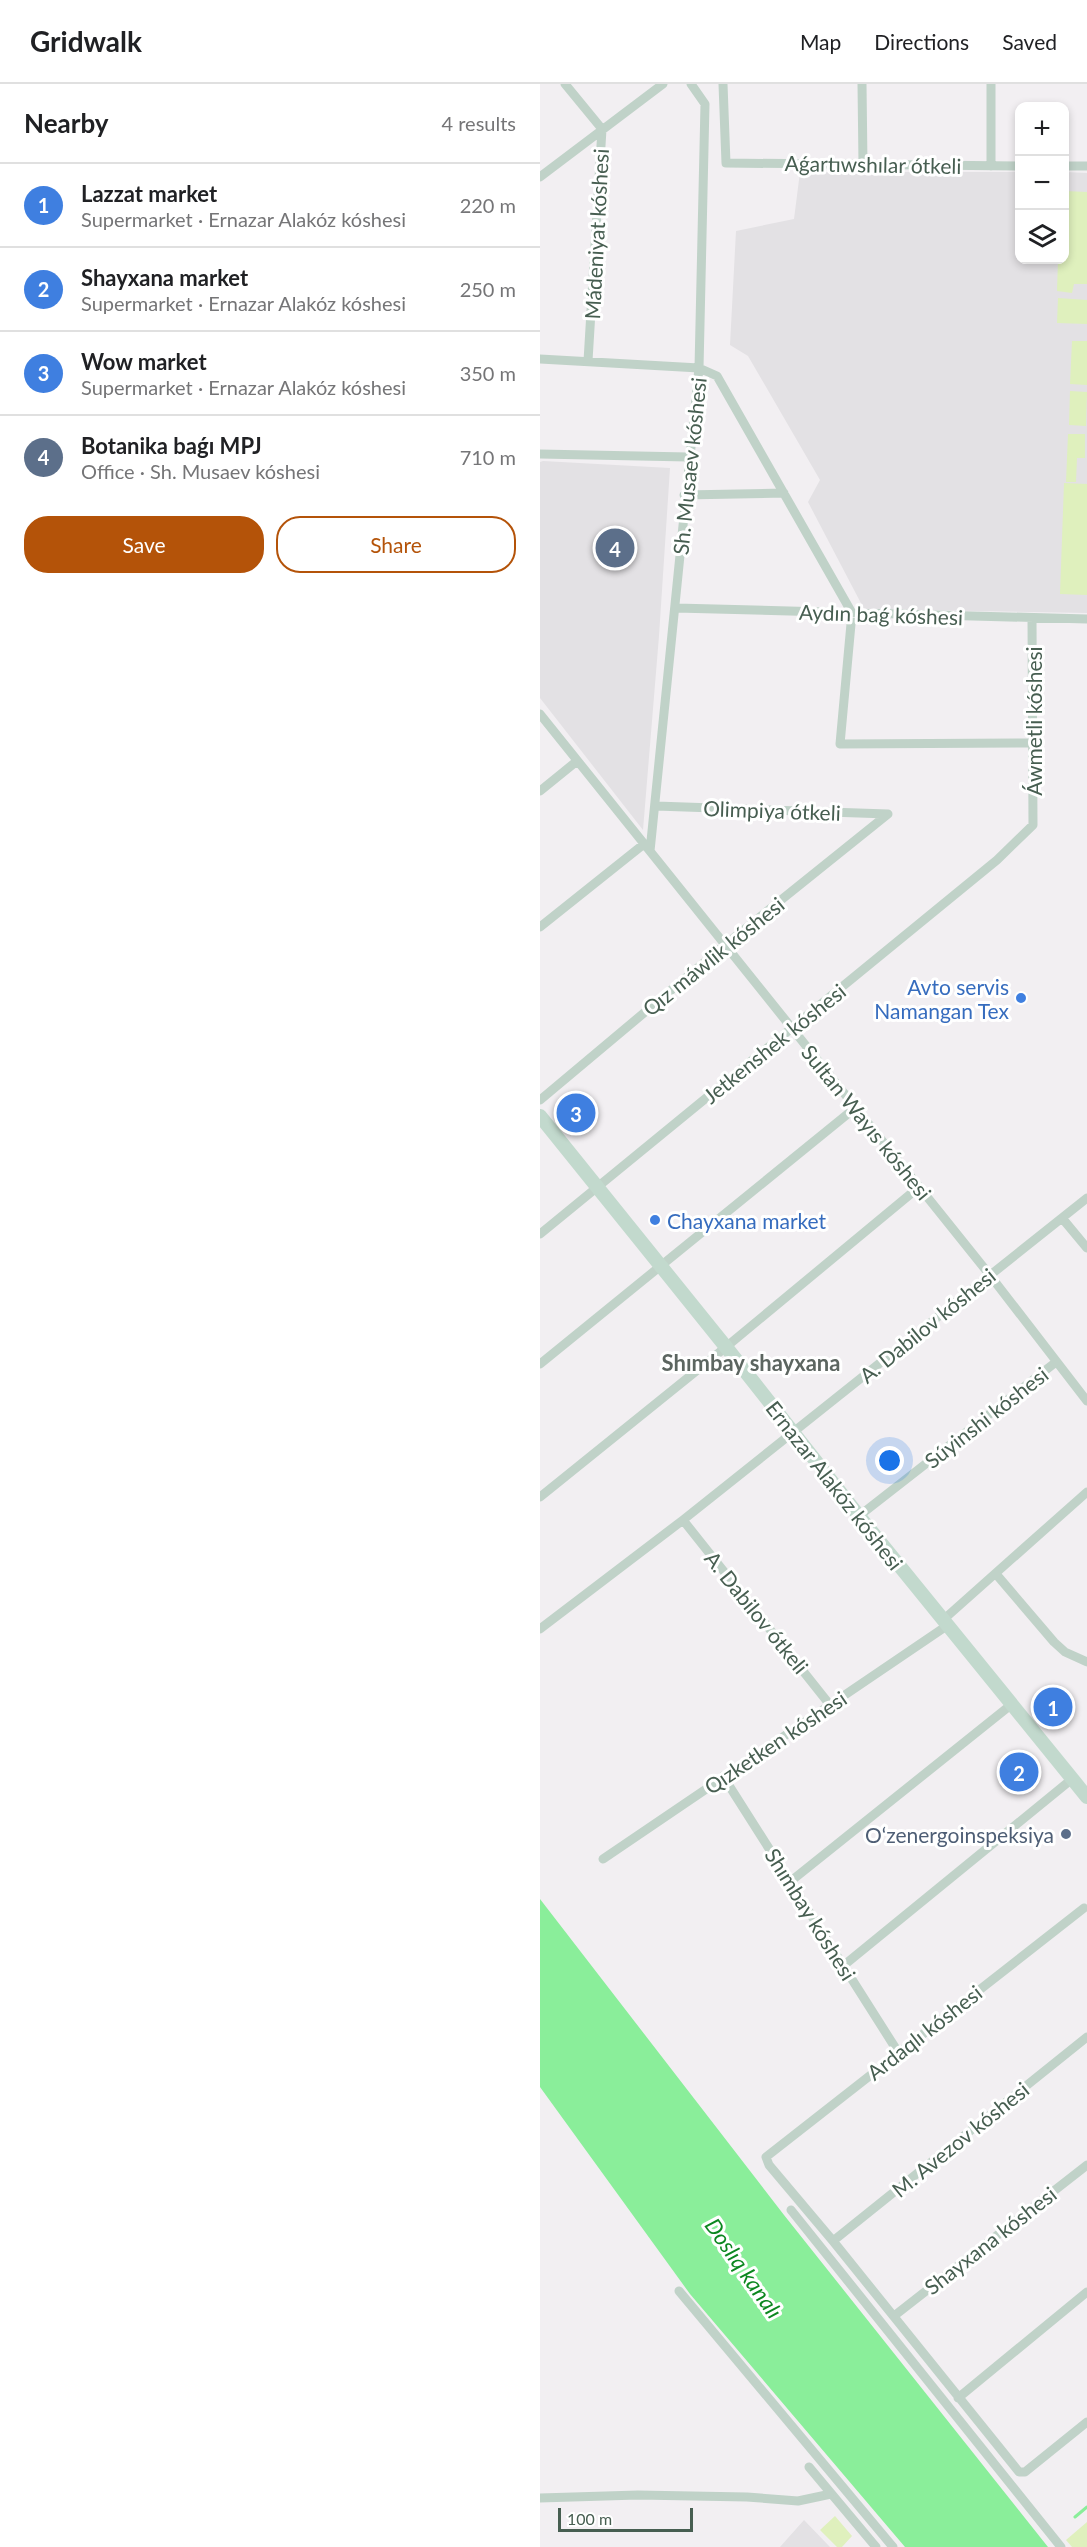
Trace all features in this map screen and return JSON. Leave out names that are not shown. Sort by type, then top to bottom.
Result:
[{"type":"main road","name":"Ernazar Alakóz kóshesi","points":[[540,1116],[1087,1797]]},
{"type":"street","name":"Mádeniyat kóshesi","points":[[565,84],[602,129],[588,361]]},
{"type":"street","points":[[540,177],[663,84]]},
{"type":"street","name":"Sh. Musaev kóshesi","points":[[647,848],[656,807],[676,608],[684,495],[699,368],[705,104],[691,84]]},
{"type":"street","name":"Aǵartıwshılar ótkeli","points":[[723,84],[726,163],[1015,166]]},
{"type":"street","points":[[862,84],[863,164]]},
{"type":"street","points":[[991,84],[991,166]]},
{"type":"street","points":[[1069,166],[1087,166]]},
{"type":"street","points":[[540,359],[699,368],[717,376],[852,613],[840,744],[1034,743]]},
{"type":"street","points":[[540,454],[688,457]]},
{"type":"street","points":[[684,495],[784,493]]},
{"type":"street","name":"Aydın baǵ kóshesi","points":[[676,608],[1087,620]]},
{"type":"street","name":"Áwmetli kóshesi","points":[[1032,618],[1033,825]]},
{"type":"street","name":"Sultan Wayıs kóshesi","points":[[540,714],[989,1274],[1087,1401]]},
{"type":"street","points":[[540,791],[578,761]]},
{"type":"street","name":"Olimpiya ótkeli","points":[[656,807],[888,814]]},
{"type":"street","name":"Qız máwlik kóshesi","points":[[540,1100],[725,945],[888,814]]},
{"type":"street","name":"Jetkenshek kóshesi","points":[[540,1234],[997,860],[1033,825]]},
{"type":"street","points":[[540,927],[647,848]]},
{"type":"street","points":[[540,1365],[855,1107]]},
{"type":"street","points":[[540,1497],[919,1187]]},
{"type":"street","name":"A. Dabilov kóshesi","points":[[540,1629],[683,1520],[1087,1198]]},
{"type":"street","points":[[1062,1218],[1087,1248]]},
{"type":"street","name":"Súyinshi kóshesi","points":[[859,1516],[1056,1362]]},
{"type":"street","name":"Qızketken kóshesi","points":[[603,1859],[830,1705],[945,1623],[1087,1492]]},
{"type":"street","name":"A. Dabilov ótkeli","points":[[683,1520],[830,1705]]},
{"type":"street","points":[[996,1574],[1054,1642],[1065,1652],[1087,1662]]},
{"type":"street","points":[[791,1881],[1012,1704]]},
{"type":"street","name":"Shımbay kóshesi","points":[[723,1776],[898,2052]]},
{"type":"street","points":[[843,1966],[1072,1779]]},
{"type":"street","name":"Ardaqlı kóshesi","points":[[833,2241],[769,2165],[766,2157],[1084,1908]]},
{"type":"street","name":"M. Avezov kóshesi","points":[[833,2241],[1087,2037]]},
{"type":"street","name":"Shayxana kóshesi","points":[[894,2316],[1087,2165]]},
{"type":"street","points":[[791,2210],[1061,2547]]},
{"type":"street","points":[[833,2241],[1019,2472],[1025,2472],[1087,2422]]},
{"type":"street","points":[[679,2291],[893,2547]]},
{"type":"street","points":[[958,2398],[1087,2292]]},
{"type":"street","points":[[809,2467],[876,2547]]},
{"type":"street","points":[[540,2498],[638,2495],[747,2497],[798,2501],[831,2494]]},
{"type":"shaded area","points":[[800,172],[1015,172],[1015,264],[1069,264],[1069,172],[1087,173],[1087,613],[864,609],[808,502],[820,480],[748,356],[730,345],[736,231],[794,219]]},
{"type":"shaded area","points":[[1069,191],[1087,192],[1087,284],[1074,284],[1072,293],[1057,291],[1058,264],[1069,264]]},
{"type":"shaded area","points":[[1058,298],[1087,300],[1087,324],[1057,323]]},
{"type":"shaded area","points":[[1072,341],[1087,341],[1087,385],[1070,384]]},
{"type":"shaded area","points":[[1070,391],[1087,392],[1086,426],[1069,425]]},
{"type":"shaded area","points":[[1068,434],[1085,434],[1085,458],[1077,458],[1076,482],[1066,482]]},
{"type":"shaded area","points":[[540,462],[670,468],[643,830],[540,698]]},
{"type":"shaded area","points":[[1064,483],[1087,484],[1087,595],[1060,594]]},
{"type":"shaded area","points":[[835,2516],[852,2536],[842,2547],[837,2547],[820,2530]]},
{"type":"shaded area","points":[[804,2520],[830,2547],[780,2547]]},
{"type":"shaded area","points":[[1087,2522],[1087,2547],[1072,2547],[1066,2540]]},
{"type":"water","name":"Doslıq kanalı","points":[[540,1899],[784,2215],[1048,2547],[905,2547],[690,2294],[540,2087]]},
{"type":"waterway","points":[[1075,2517],[1087,2507]]},
{"type":"place","name":"Botanika baǵı MPJ","points":[[615,548]]},
{"type":"place","name":"Avto servis Namangan Tex","points":[[1021,998]]},
{"type":"place","name":"Wow market","points":[[576,1113]]},
{"type":"place","name":"Chayxana market","points":[[655,1220]]},
{"type":"place","name":"Lazzat market","points":[[1053,1707]]},
{"type":"place","name":"Shayxana market","points":[[1019,1772]]},
{"type":"place","name":"O‘zenergoinspeksiya","points":[[1066,1834]]},
{"type":"district","name":"Shımbay shayxana","points":[[751,1362]]}]
